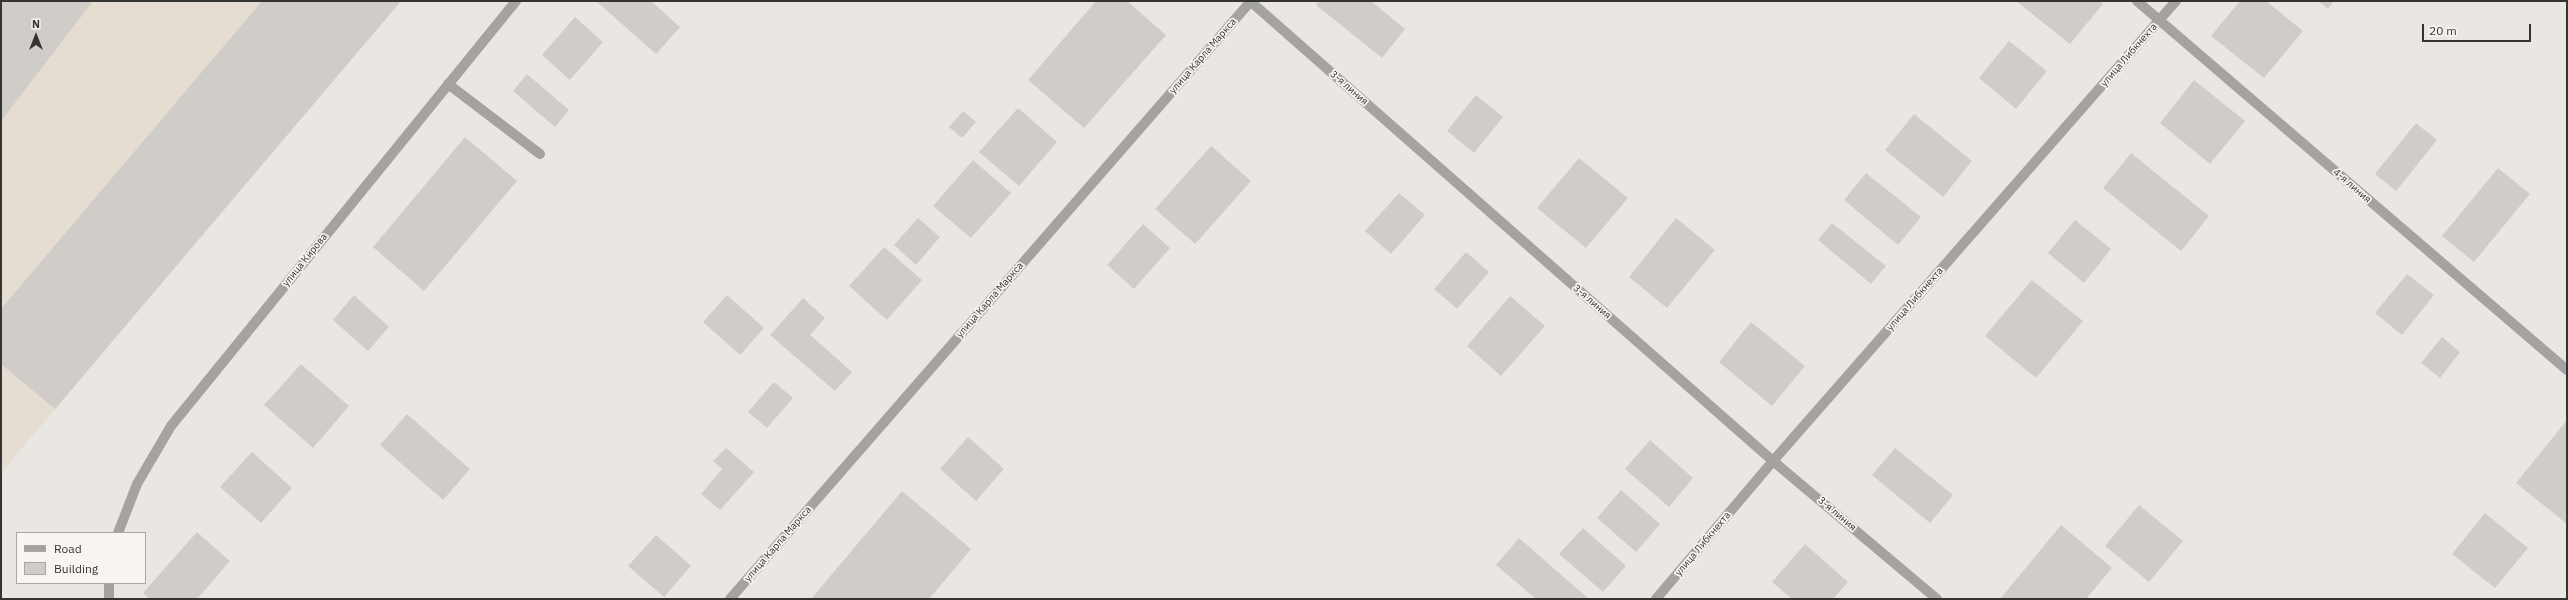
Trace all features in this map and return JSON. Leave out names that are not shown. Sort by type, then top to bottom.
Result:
[{"type":"street","name":"улица Кирова","points":[[118,532],[138,484],[171,426],[516,1]]},
{"type":"street","name":"3-я линия","points":[[1250,1],[1773,461],[1937,599]]},
{"type":"street","name":"улица Карла Маркса","points":[[730,599],[1250,1]]},
{"type":"street","name":"4-я линия","points":[[2137,1],[2567,370]]},
{"type":"street","name":"улица Либкнехта","points":[[1656,599],[1773,461],[2176,1]]},
{"type":"street","points":[[448,84],[540,154]]},
{"type":"street","points":[[109,584],[109,599]]},
{"type":"shaded area","points":[[1,1],[401,1],[1,473]]},
{"type":"building","points":[[1,1],[93,1],[1,121]]},
{"type":"building","points":[[262,1],[401,1],[55,409],[1,364],[1,309]]},
{"type":"building","points":[[596,1],[651,1],[680,27],[656,54]]},
{"type":"building","points":[[1096,1],[1127,1],[1166,35],[1084,128],[1028,80]]},
{"type":"building","points":[[1319,1],[1371,1],[1405,29],[1382,58],[1316,5]]},
{"type":"building","points":[[2016,1],[2099,1],[2103,4],[2070,44]]},
{"type":"building","points":[[2240,1],[2266,1],[2303,31],[2264,78],[2211,36]]},
{"type":"building","points":[[2318,1],[2334,1],[2328,9]]},
{"type":"building","points":[[575,17],[603,42],[570,80],[542,55]]},
{"type":"building","points":[[2009,41],[2047,71],[2016,109],[1979,78]]},
{"type":"building","points":[[527,74],[569,110],[555,127],[513,91]]},
{"type":"building","points":[[2194,80],[2245,121],[2210,164],[2160,123]]},
{"type":"building","points":[[1476,95],[1503,117],[1474,153],[1447,131]]},
{"type":"building","points":[[1018,108],[1057,142],[1019,186],[979,152]]},
{"type":"building","points":[[963,111],[976,122],[962,138],[949,127]]},
{"type":"building","points":[[1914,114],[1972,161],[1943,197],[1885,150]]},
{"type":"building","points":[[2416,123],[2437,140],[2396,191],[2375,174]]},
{"type":"building","points":[[465,137],[517,181],[424,291],[373,247]]},
{"type":"building","points":[[1211,146],[1251,181],[1195,244],[1155,209]]},
{"type":"building","points":[[2131,153],[2209,216],[2181,251],[2103,188]]},
{"type":"building","points":[[1579,158],[1628,198],[1586,248],[1537,208]]},
{"type":"building","points":[[973,160],[1011,193],[971,238],[933,206]]},
{"type":"building","points":[[2498,168],[2530,194],[2474,262],[2442,236]]},
{"type":"building","points":[[1866,173],[1921,217],[1898,245],[1844,200]]},
{"type":"building","points":[[1399,193],[1425,215],[1391,254],[1365,231]]},
{"type":"building","points":[[918,218],[940,237],[916,265],[894,245]]},
{"type":"building","points":[[1676,218],[1715,250],[1667,308],[1629,277]]},
{"type":"building","points":[[2075,220],[2111,249],[2084,283],[2048,253]]},
{"type":"building","points":[[1832,223],[1886,266],[1871,284],[1818,240]]},
{"type":"building","points":[[1143,224],[1170,248],[1134,289],[1107,265]]},
{"type":"building","points":[[884,247],[922,280],[887,320],[849,286]]},
{"type":"building","points":[[1466,252],[1489,272],[1457,309],[1434,289]]},
{"type":"building","points":[[2407,274],[2434,295],[2402,335],[2375,313]]},
{"type":"building","points":[[2032,280],[2083,321],[2036,378],[1985,336]]},
{"type":"building","points":[[354,295],[389,327],[368,351],[333,320]]},
{"type":"building","points":[[727,295],[764,328],[740,355],[703,322]]},
{"type":"building","points":[[1510,296],[1545,326],[1501,376],[1467,346]]},
{"type":"building","points":[[803,298],[825,318],[810,335],[852,372],[835,391],[770,335]]},
{"type":"building","points":[[1751,322],[1805,366],[1772,406],[1719,362]]},
{"type":"building","points":[[2442,337],[2460,352],[2440,378],[2421,363]]},
{"type":"building","points":[[301,364],[349,406],[313,448],[264,405]]},
{"type":"building","points":[[774,382],[793,398],[767,428],[748,412]]},
{"type":"building","points":[[407,414],[470,469],[443,500],[380,445]]},
{"type":"building","points":[[2567,420],[2567,524],[2516,483]]},
{"type":"building","points":[[968,437],[1004,469],[976,501],[940,469]]},
{"type":"building","points":[[1650,440],[1693,478],[1669,507],[1625,469]]},
{"type":"building","points":[[726,448],[754,472],[720,510],[701,494],[722,469],[713,461]]},
{"type":"building","points":[[1895,448],[1953,495],[1930,523],[1872,475]]},
{"type":"building","points":[[252,452],[292,488],[261,523],[220,487]]},
{"type":"building","points":[[1621,490],[1660,524],[1636,552],[1597,518]]},
{"type":"building","points":[[902,491],[971,549],[929,599],[811,599]]},
{"type":"building","points":[[2139,505],[2183,541],[2149,582],[2105,546]]},
{"type":"building","points":[[2485,513],[2528,548],[2495,588],[2452,554]]},
{"type":"building","points":[[2061,525],[2112,568],[2086,599],[2000,599]]},
{"type":"building","points":[[1583,528],[1626,566],[1603,592],[1559,554]]},
{"type":"building","points":[[197,532],[230,561],[197,599],[150,599],[143,593]]},
{"type":"building","points":[[656,535],[691,566],[664,597],[628,566]]},
{"type":"building","points":[[1519,538],[1589,599],[1536,599],[1496,565]]},
{"type":"building","points":[[1805,544],[1848,582],[1833,599],[1792,599],[1772,582]]}]
